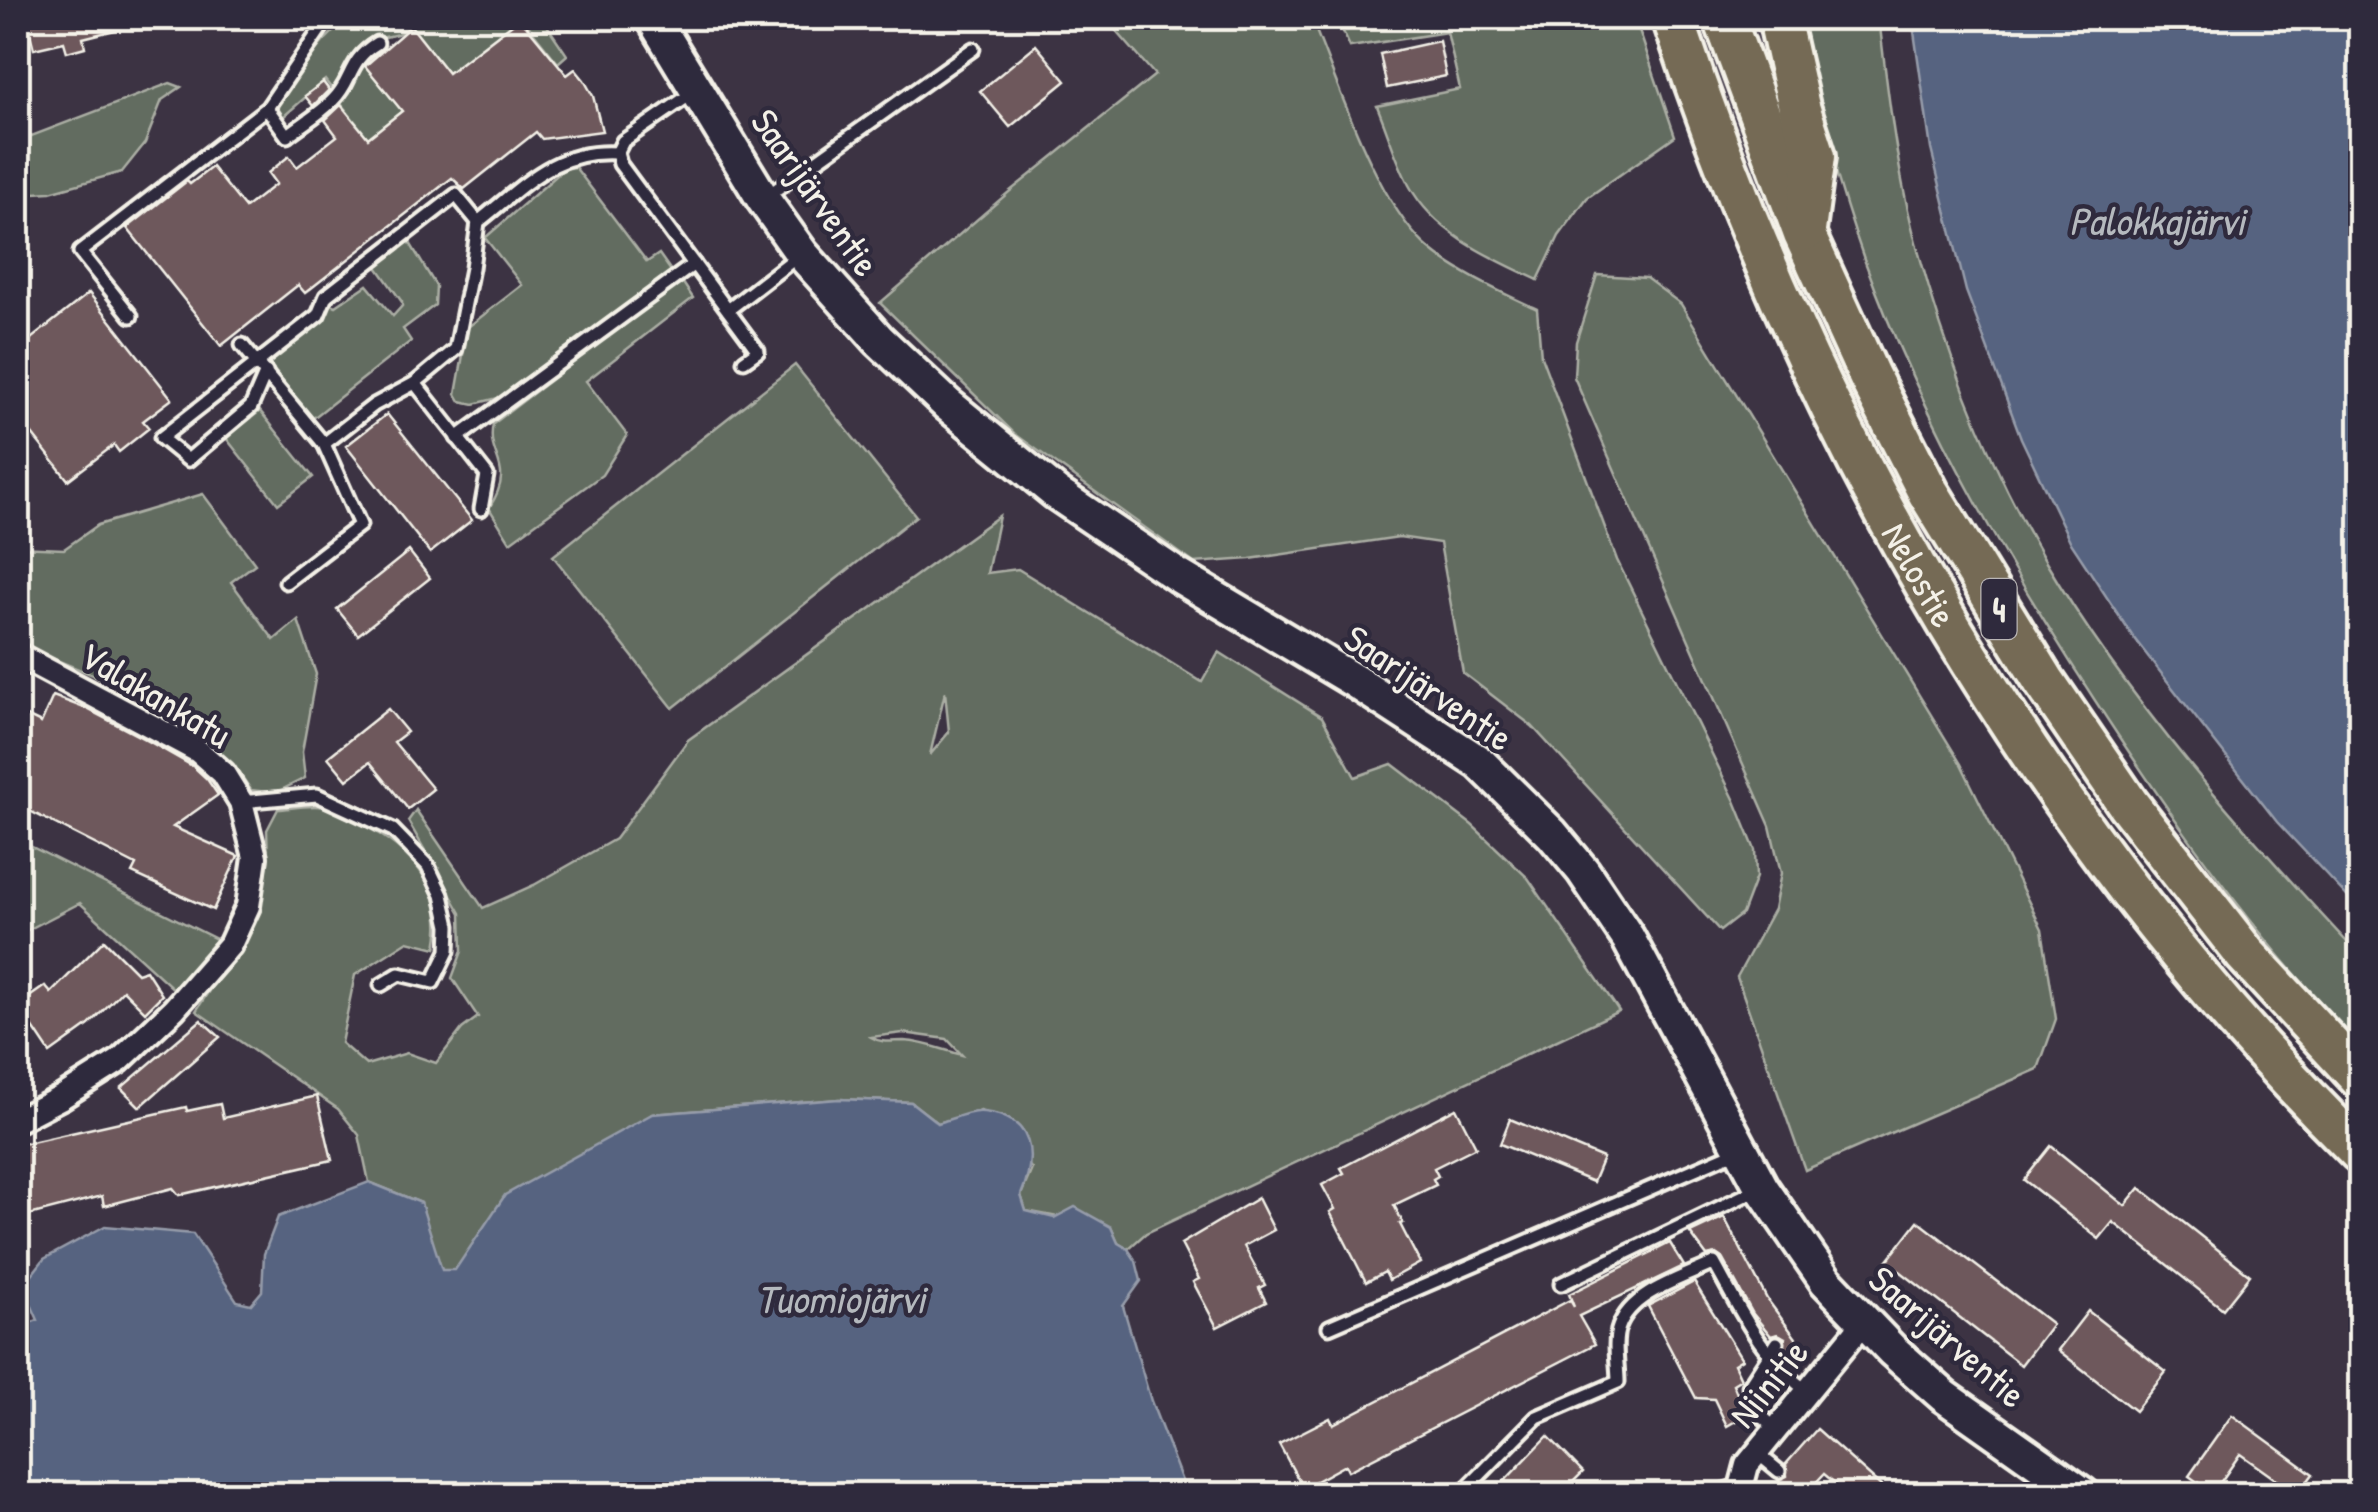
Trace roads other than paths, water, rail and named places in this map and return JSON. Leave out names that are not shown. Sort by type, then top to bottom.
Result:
[{"type":"highway","name":"Nelostie","points":[[1674,18],[1715,138],[1823,395],[1955,638],[2010,724],[2151,917],[2276,1064],[2360,1152]]},
{"type":"highway","name":"Nelostie","points":[[1724,18],[1804,234],[1928,492],[2044,681],[2128,804],[2245,954],[2360,1078]]},
{"type":"highway","points":[[1779,18],[1799,107],[1815,156],[1804,234]]},
{"type":"main road","name":"Saarijärventie","points":[[654,18],[802,254],[906,366],[947,404],[1056,493],[1177,575],[1356,682],[1480,763],[1552,834],[1628,938],[1762,1188],[1826,1281],[1944,1396],[2083,1494]]},
{"type":"street","name":"Valakankatu","points":[[18,655],[198,751],[223,772],[241,802],[254,858],[248,906],[230,945],[174,1009],[119,1061],[18,1120]]},
{"type":"street","name":"Niinitie","points":[[1743,1489],[1747,1465],[1864,1322]]},
{"type":"lane","points":[[131,316],[80,252],[267,108],[328,18]]},
{"type":"lane","points":[[267,108],[288,136],[336,98],[350,67],[376,43]]},
{"type":"lane","points":[[764,199],[974,49]]},
{"type":"lane","points":[[324,444],[374,406],[415,383],[456,349],[478,222],[557,160],[620,147],[696,90]]},
{"type":"lane","points":[[620,147],[620,164],[758,351],[744,361]]},
{"type":"lane","points":[[261,367],[251,408],[188,460],[161,438],[261,367],[318,315],[326,296],[456,195],[478,222]]},
{"type":"lane","points":[[728,310],[802,254]]},
{"type":"lane","points":[[457,438],[694,264]]},
{"type":"lane","points":[[242,345],[324,444],[360,525],[286,582]]},
{"type":"lane","points":[[415,383],[487,476],[482,509]]},
{"type":"lane","points":[[241,802],[317,795],[393,830],[428,866],[442,896],[449,926],[448,952],[433,982],[398,974],[381,984]]},
{"type":"lane","points":[[1329,1327],[1741,1150]]},
{"type":"lane","points":[[1561,1284],[1677,1233],[1762,1188]]},
{"type":"lane","points":[[1461,1494],[1537,1417],[1618,1382],[1617,1330],[1626,1312],[1640,1299],[1714,1263],[1742,1314],[1774,1349],[1780,1368],[1807,1391]]},
{"type":"lane","points":[[1774,1349],[1750,1386],[1753,1408],[1776,1429]]},
{"type":"lane","points":[[1757,1453],[1780,1471]]},
{"type":"lane","points":[[2343,1494],[2360,1482]]},
{"type":"lane","points":[[1714,1494],[1743,1489]]},
{"type":"water","name":"Palokkajärvi","points":[[1912,18],[2360,18],[2360,910],[2277,822],[2133,637],[2071,543],[2021,438],[1966,291],[1931,149]]},
{"type":"water","name":"Tuomiojärvi","points":[[839,1099],[911,1102],[938,1123],[973,1112],[1014,1122],[1028,1141],[1030,1153],[1021,1195],[1026,1211],[1054,1218],[1075,1207],[1111,1227],[1118,1243],[1136,1261],[1141,1281],[1123,1306],[1151,1401],[1187,1494],[18,1494],[18,1327],[38,1320],[23,1286],[44,1259],[105,1226],[193,1234],[237,1301],[251,1304],[262,1291],[264,1254],[278,1217],[369,1182],[421,1203],[442,1270],[455,1270],[505,1195],[652,1114]]}]
